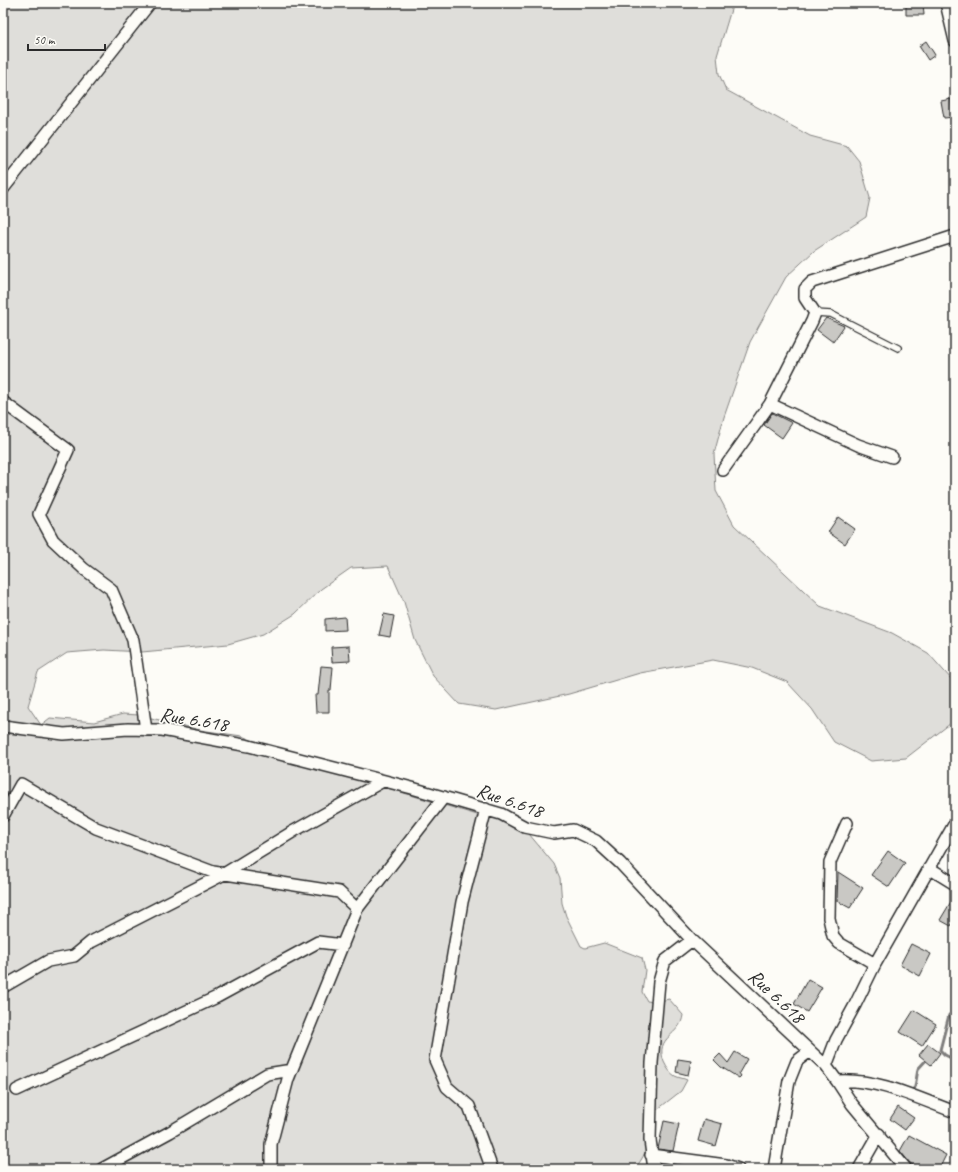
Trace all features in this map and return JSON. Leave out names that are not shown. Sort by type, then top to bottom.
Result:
[{"type":"street","points":[[3,189],[150,3]]},
{"type":"street","points":[[946,3],[955,41]]},
{"type":"street","points":[[723,470],[770,404],[815,313],[805,298],[805,289],[812,282],[955,236]]},
{"type":"street","points":[[3,402],[68,450],[39,514],[53,540],[84,569],[112,589],[133,640],[146,730]]},
{"type":"street","points":[[770,404],[858,445],[892,457]]},
{"type":"street","name":"Rue 6.618","points":[[3,726],[64,734],[128,729],[162,730],[249,746],[486,809],[501,814],[525,827],[554,833],[573,830],[596,840],[620,863],[692,940],[826,1066],[852,1104],[879,1134],[906,1169]]},
{"type":"street","points":[[3,987],[48,961],[74,956],[91,942],[224,874],[383,781]]},
{"type":"street","points":[[3,816],[21,784],[96,828],[213,872],[339,892],[357,909]]},
{"type":"street","points":[[271,1169],[271,1144],[292,1070],[357,909],[444,797]]},
{"type":"street","points":[[486,809],[462,902],[435,1060],[447,1087],[469,1106],[492,1169]]},
{"type":"street","points":[[847,822],[830,862],[829,918],[833,936],[839,943],[875,964]]},
{"type":"street","points":[[826,1066],[836,1040],[875,964],[955,823]]},
{"type":"street","points":[[929,868],[955,884]]},
{"type":"street","points":[[654,1169],[650,1140],[652,1063],[659,982],[665,961],[692,940]]},
{"type":"street","points":[[17,1090],[217,997],[318,942],[343,944]]},
{"type":"street","points":[[774,1169],[789,1080],[797,1061],[810,1051]]},
{"type":"street","points":[[102,1169],[170,1132],[267,1074],[292,1070]]},
{"type":"street","points":[[837,1081],[854,1080],[867,1082],[898,1091],[955,1112]]},
{"type":"street","points":[[859,1169],[879,1134]]},
{"type":"street","points":[[651,1155],[738,1169]]},
{"type":"lane","points":[[815,313],[831,314],[898,348]]},
{"type":"shaded area","points":[[3,3],[733,3],[717,56],[719,74],[726,90],[810,136],[847,146],[859,161],[870,198],[866,217],[814,251],[786,277],[750,342],[724,417],[714,454],[716,491],[734,525],[820,606],[892,633],[928,653],[952,680],[955,689],[955,720],[906,758],[871,761],[834,742],[812,709],[787,682],[752,668],[713,660],[640,673],[569,694],[496,710],[459,704],[433,676],[415,640],[404,602],[388,566],[351,568],[321,589],[295,614],[263,634],[228,644],[142,652],[104,650],[67,653],[38,672],[28,706],[41,725],[50,718],[94,722],[123,714],[139,715],[200,730],[242,736],[271,749],[404,793],[484,817],[511,820],[529,834],[554,864],[560,878],[562,903],[566,916],[581,946],[585,948],[604,943],[642,958],[645,970],[642,992],[647,1001],[655,1002],[669,999],[683,1015],[678,1028],[665,1041],[662,1047],[662,1053],[664,1062],[670,1072],[675,1076],[687,1080],[681,1091],[653,1113],[650,1136],[646,1150],[643,1157],[634,1169],[3,1169]]},
{"type":"building","points":[[906,3],[923,3],[924,15],[906,15]]},
{"type":"building","points":[[926,41],[935,55],[928,60],[919,46]]},
{"type":"building","points":[[951,99],[954,117],[944,118],[941,101]]},
{"type":"building","points":[[826,318],[844,326],[833,342],[817,330]]},
{"type":"building","points":[[772,413],[792,423],[782,438],[764,425]]},
{"type":"building","points":[[838,517],[855,529],[845,544],[828,532]]},
{"type":"building","points":[[384,614],[394,616],[390,637],[379,635]]},
{"type":"building","points":[[345,617],[346,630],[325,631],[325,619]]},
{"type":"building","points":[[349,646],[350,661],[332,662],[331,647]]},
{"type":"building","points":[[321,666],[333,667],[331,690],[329,690],[329,712],[316,712],[315,695],[318,695]]},
{"type":"building","points":[[888,851],[905,863],[889,887],[871,875]]},
{"type":"building","points":[[838,872],[863,888],[850,908],[837,901]]},
{"type":"building","points":[[955,895],[955,919],[951,926],[940,920]]},
{"type":"building","points":[[911,944],[931,954],[920,976],[900,965]]},
{"type":"building","points":[[808,979],[822,987],[807,1012],[794,1004]]},
{"type":"building","points":[[914,1010],[936,1024],[922,1046],[900,1032]]},
{"type":"building","points":[[928,1044],[940,1053],[931,1065],[919,1055]]},
{"type":"building","points":[[735,1052],[747,1059],[739,1073],[741,1076],[739,1078],[721,1067],[714,1060],[720,1054],[728,1063]]},
{"type":"building","points":[[678,1059],[691,1061],[688,1075],[676,1072]]},
{"type":"building","points":[[898,1107],[914,1118],[905,1130],[890,1119]]},
{"type":"building","points":[[704,1119],[722,1124],[716,1146],[698,1141]]},
{"type":"building","points":[[664,1121],[679,1124],[673,1151],[658,1149]]},
{"type":"building","points":[[909,1135],[946,1155],[939,1169],[920,1169],[910,1163],[900,1151]]},
{"type":"waterway","points":[[940,1050],[949,1015]]},
{"type":"waterway","points":[[940,1050],[945,1055],[955,1060]]},
{"type":"waterway","points":[[910,1093],[915,1087],[918,1069],[928,1058]]}]
